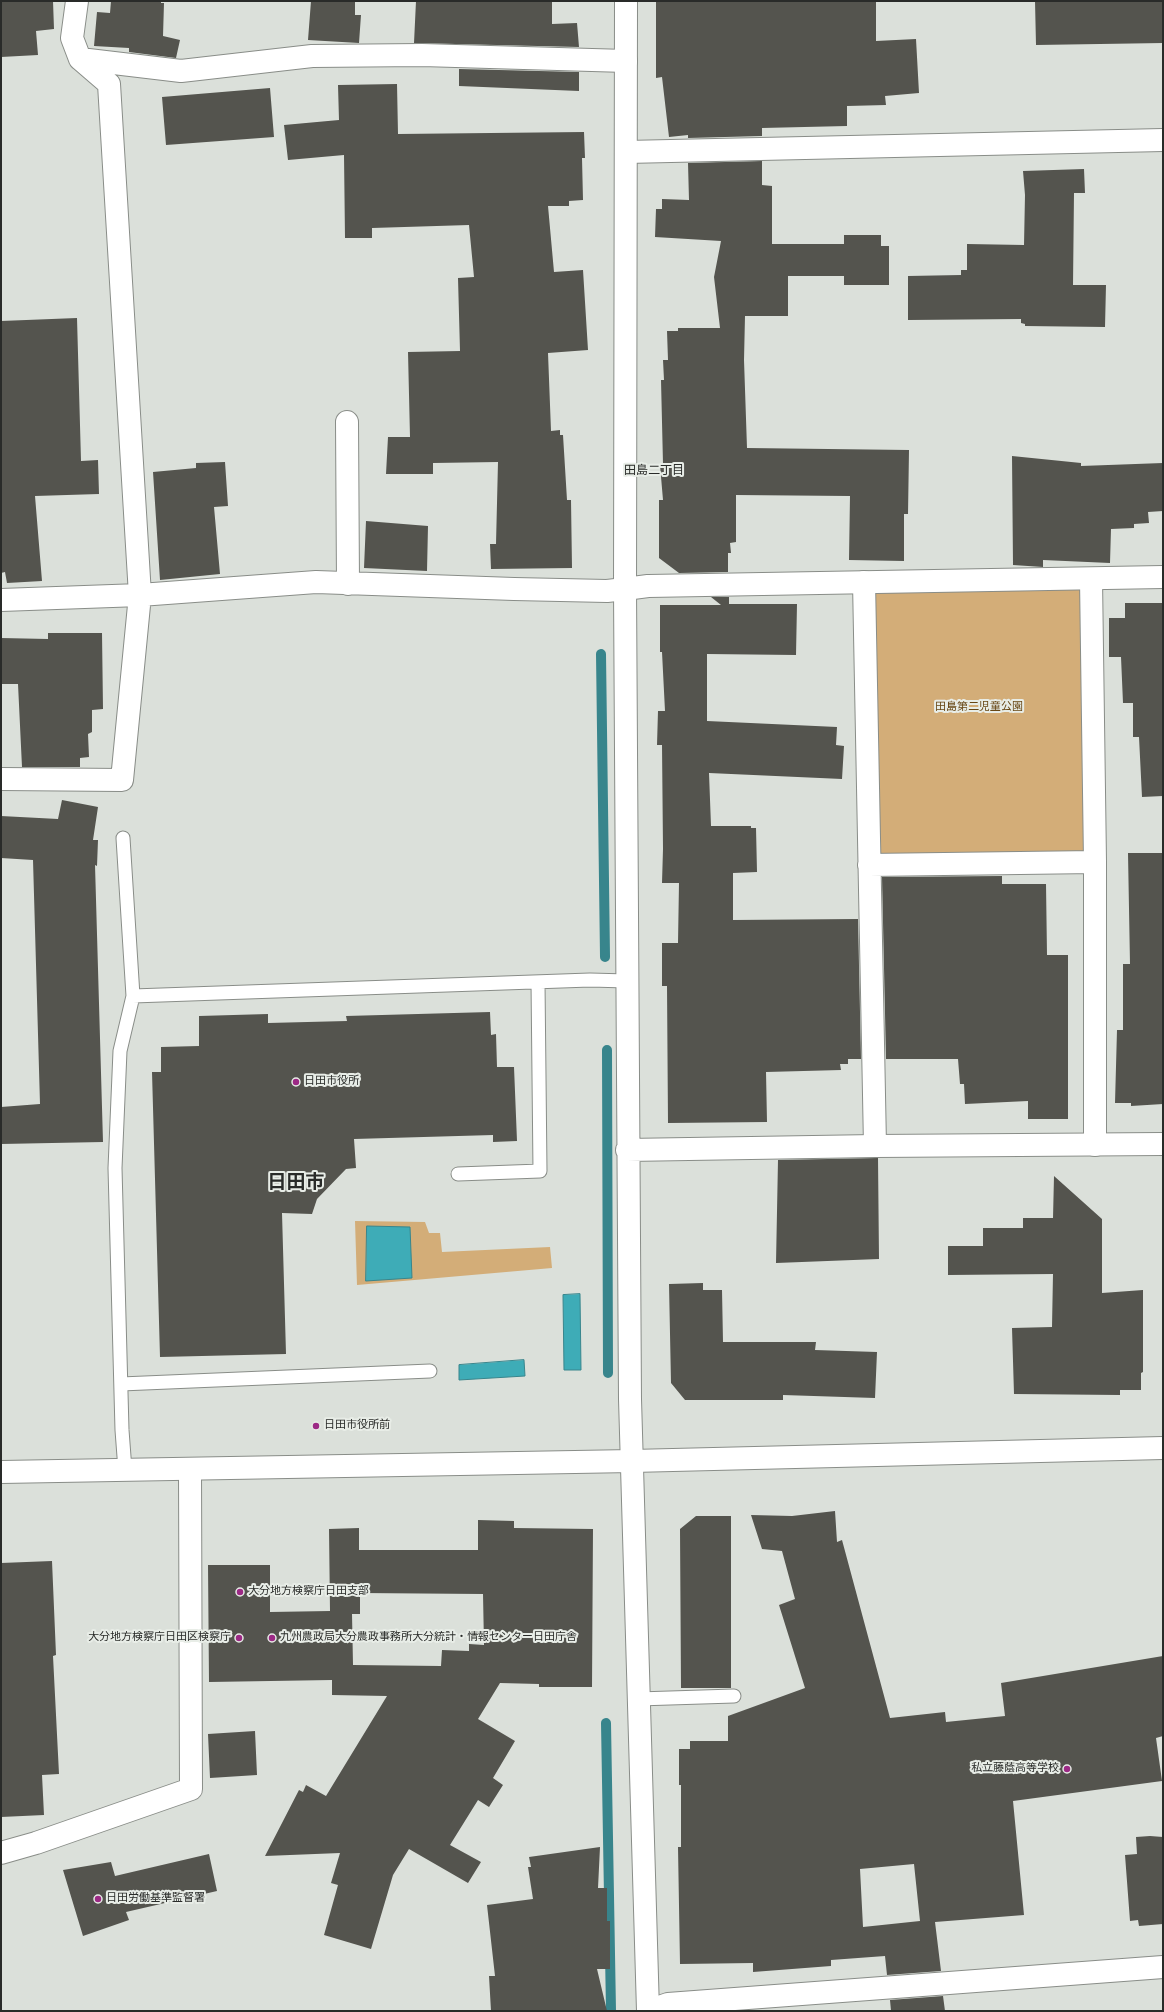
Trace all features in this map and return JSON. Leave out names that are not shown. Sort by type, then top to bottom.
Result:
[{"type":"street","points":[[1,779],[122,780],[140,595],[109,84],[80,59],[72,38],[77,1]]},
{"type":"street","points":[[626,1],[625,589],[627,981],[629,1031],[627,1150],[630,1399],[648,2011],[668,2004],[1163,1967]]},
{"type":"street","points":[[80,59],[181,71],[312,56],[422,55],[626,61]]},
{"type":"street","points":[[626,152],[1163,140]]},
{"type":"street","points":[[347,422],[348,584]]},
{"type":"street","points":[[1,600],[140,595],[316,582],[607,591],[648,586],[1163,577]]},
{"type":"street","points":[[1091,579],[1095,862],[1095,1145]]},
{"type":"street","points":[[864,582],[875,1146]]},
{"type":"street","points":[[869,865],[1095,862]]},
{"type":"street","points":[[627,1150],[875,1146],[1163,1144]]},
{"type":"street","points":[[1,1472],[632,1461],[1163,1448]]},
{"type":"street","points":[[1,1852],[36,1843],[191,1789],[190,1469]]},
{"type":"lane","points":[[123,838],[133,996],[120,1051],[116,1168],[121,1384],[125,1470]]},
{"type":"lane","points":[[133,996],[538,982],[627,981]]},
{"type":"lane","points":[[458,1174],[540,1171],[538,982]]},
{"type":"lane","points":[[121,1384],[430,1371]]},
{"type":"lane","points":[[638,1699],[734,1696]]},
{"type":"green space","name":"田島第二児童公園","points":[[1086,582],[1089,855],[874,856],[869,586]]},
{"type":"green space","points":[[355,1221],[425,1222],[429,1233],[440,1233],[442,1252],[550,1247],[552,1268],[357,1285]]},
{"type":"water","points":[[367,1226],[410,1227],[412,1278],[366,1281]]},
{"type":"water","points":[[580,1294],[581,1370],[564,1370],[563,1295]]},
{"type":"water","points":[[524,1360],[525,1376],[459,1380],[459,1365]]},
{"type":"building","points":[[1,1],[53,1],[54,29],[36,31],[38,55],[1,57]]},
{"type":"building","points":[[111,1],[161,1],[161,3],[164,3],[163,36],[180,40],[176,58],[129,52],[129,48],[94,46],[97,12],[110,13]]},
{"type":"building","points":[[311,1],[355,1],[355,15],[361,15],[359,43],[308,40]]},
{"type":"building","points":[[416,1],[552,1],[552,24],[577,23],[579,47],[414,43]]},
{"type":"building","points":[[656,1],[876,1],[876,41],[916,39],[919,93],[885,96],[886,105],[847,106],[847,126],[762,128],[762,136],[688,138],[688,135],[669,137],[662,77],[656,78]]},
{"type":"building","points":[[1035,1],[1163,1],[1163,43],[1036,45]]},
{"type":"building","points":[[459,69],[579,72],[579,91],[459,86]]},
{"type":"building","points":[[397,84],[398,134],[584,132],[585,158],[582,158],[583,200],[569,201],[569,206],[548,206],[554,272],[583,270],[588,350],[548,353],[551,431],[560,430],[560,435],[563,435],[567,500],[571,500],[572,568],[491,569],[490,544],[496,544],[498,462],[433,463],[433,474],[386,474],[388,437],[410,437],[408,352],[460,351],[458,278],[474,277],[469,225],[372,228],[372,238],[345,238],[344,155],[288,160],[284,125],[339,120],[338,85]]},
{"type":"building","points":[[270,88],[274,137],[166,145],[162,97]]},
{"type":"building","points":[[762,161],[762,185],[772,186],[772,244],[844,244],[844,235],[881,235],[881,246],[889,246],[889,285],[844,285],[844,276],[788,276],[788,316],[745,316],[744,360],[747,448],[909,450],[908,514],[904,514],[904,561],[849,560],[850,496],[736,495],[736,542],[730,543],[731,553],[728,553],[728,572],[679,573],[659,558],[659,500],[663,500],[660,465],[663,464],[661,380],[664,380],[663,360],[668,360],[667,331],[678,331],[678,328],[720,328],[714,277],[721,241],[655,237],[656,209],[662,209],[662,199],[689,200],[688,163]]},
{"type":"building","points":[[1084,169],[1085,193],[1074,193],[1073,285],[1106,285],[1105,327],[1025,326],[1025,324],[1021,323],[1021,319],[908,320],[908,276],[961,275],[961,270],[967,270],[967,244],[1024,245],[1025,195],[1023,171]]},
{"type":"building","points":[[77,318],[81,461],[98,460],[99,494],[35,496],[42,581],[7,583],[5,572],[1,573],[1,321]]},
{"type":"building","points":[[1012,456],[1081,463],[1081,466],[1163,463],[1163,511],[1148,512],[1149,523],[1134,524],[1134,528],[1111,529],[1110,563],[1043,560],[1043,567],[1013,565]]},
{"type":"building","points":[[225,462],[228,506],[214,507],[220,574],[160,580],[153,472],[196,468],[196,463]]},
{"type":"building","points":[[366,521],[428,526],[427,571],[364,568]]},
{"type":"building","points":[[711,597],[729,597],[729,604],[797,604],[796,655],[707,654],[707,721],[837,727],[836,745],[844,746],[842,779],[709,773],[711,826],[751,826],[751,828],[756,828],[757,872],[733,873],[733,920],[858,919],[861,1059],[848,1059],[848,1064],[840,1064],[841,1070],[766,1072],[767,1122],[668,1123],[667,986],[662,986],[662,943],[678,943],[679,883],[662,883],[662,745],[657,745],[658,711],[665,711],[662,652],[660,652],[660,605],[721,605]]},
{"type":"building","points":[[1125,603],[1163,603],[1163,796],[1142,797],[1139,737],[1133,737],[1133,703],[1123,703],[1121,657],[1109,657],[1109,618],[1125,618]]},
{"type":"building","points":[[48,633],[102,633],[103,709],[92,710],[92,732],[88,734],[89,757],[80,758],[80,767],[22,767],[18,684],[1,684],[1,638],[48,639]]},
{"type":"building","points":[[62,800],[98,807],[93,840],[98,840],[97,866],[95,865],[103,1142],[1,1144],[1,1107],[40,1104],[33,860],[1,858],[1,816],[58,819]]},
{"type":"building","points":[[1128,853],[1163,853],[1163,1104],[1131,1106],[1131,1103],[1115,1103],[1117,1030],[1123,1030],[1123,964],[1130,964]]},
{"type":"building","points":[[1002,876],[1002,884],[1046,884],[1047,955],[1068,955],[1068,1119],[1028,1119],[1028,1101],[965,1104],[964,1084],[960,1084],[958,1059],[886,1059],[882,877]]},
{"type":"building","points":[[490,1012],[491,1035],[496,1034],[497,1067],[514,1067],[517,1141],[493,1142],[493,1135],[354,1139],[356,1168],[346,1169],[317,1199],[312,1214],[282,1213],[286,1354],[160,1357],[152,1072],[161,1072],[161,1047],[199,1046],[199,1016],[268,1014],[268,1023],[347,1021],[346,1016]]},
{"type":"building","points":[[878,1158],[879,1259],[776,1263],[778,1160]]},
{"type":"building","points":[[1054,1176],[1102,1219],[1102,1293],[1143,1290],[1143,1372],[1141,1373],[1141,1390],[1120,1390],[1120,1395],[1014,1394],[1012,1328],[1052,1327],[1053,1274],[948,1275],[948,1246],[983,1246],[983,1228],[1023,1228],[1023,1218],[1053,1218]]},
{"type":"building","points":[[703,1283],[703,1290],[722,1290],[723,1342],[816,1342],[815,1350],[877,1352],[875,1398],[783,1395],[783,1400],[685,1400],[671,1383],[669,1284]]},
{"type":"building","points":[[835,1511],[837,1542],[842,1540],[890,1718],[945,1712],[946,1722],[1005,1716],[1001,1683],[1163,1656],[1163,1736],[1156,1738],[1162,1781],[1013,1801],[1024,1915],[935,1922],[941,1971],[887,1975],[885,1956],[831,1960],[831,1966],[753,1972],[753,1963],[680,1964],[678,1847],[681,1847],[681,1785],[679,1785],[679,1749],[690,1749],[690,1741],[728,1741],[728,1716],[805,1688],[779,1605],[795,1599],[782,1551],[762,1549],[751,1515],[792,1516]],"holes":[[[914,1864],[920,1921],[863,1927],[860,1869]]]},
{"type":"building","points":[[696,1516],[731,1516],[731,1688],[681,1688],[680,1529]]},
{"type":"building","points":[[478,1520],[514,1521],[514,1528],[593,1529],[592,1687],[539,1687],[539,1684],[500,1683],[478,1719],[515,1741],[493,1778],[503,1785],[489,1807],[478,1800],[450,1845],[481,1862],[468,1883],[409,1849],[393,1875],[371,1949],[324,1935],[338,1885],[331,1883],[340,1853],[265,1856],[299,1790],[303,1792],[306,1785],[326,1796],[387,1696],[332,1695],[332,1680],[209,1682],[208,1565],[270,1565],[270,1612],[330,1611],[329,1529],[359,1528],[359,1550],[478,1550]],"holes":[[[360,1593],[483,1594],[484,1645],[469,1644],[469,1651],[442,1650],[441,1666],[353,1665],[352,1614],[360,1614]]]},
{"type":"building","points":[[52,1561],[56,1655],[53,1656],[59,1774],[42,1775],[44,1815],[1,1817],[1,1563]]},
{"type":"building","points":[[255,1731],[257,1775],[210,1778],[208,1734]]},
{"type":"building","points":[[1136,1837],[1163,1837],[1163,1924],[1139,1926],[1138,1920],[1130,1921],[1125,1855],[1137,1854]]},
{"type":"building","points":[[600,1847],[598,1888],[607,1888],[607,1921],[610,1921],[610,1969],[597,1969],[607,2011],[491,2011],[489,1976],[495,1976],[487,1905],[533,1899],[528,1867],[531,1867],[529,1857]]},
{"type":"building","points":[[209,1854],[217,1891],[126,1912],[129,1920],[83,1936],[63,1870],[111,1862],[115,1876]]},
{"type":"building","points":[[943,1996],[945,2011],[891,2011],[890,2000]]},
{"type":"waterway","points":[[601,654],[605,957]]},
{"type":"waterway","points":[[607,1050],[608,1373]]},
{"type":"waterway","points":[[606,1723],[611,2011]]},
{"type":"place","name":"日田市役所","points":[[296,1082]]},
{"type":"place","name":"日田市役所前","points":[[316,1426]]},
{"type":"place","name":"大分地方検察庁日田支部","points":[[240,1592]]},
{"type":"place","name":"大分地方検察庁日田区検察庁","points":[[239,1638]]},
{"type":"place","name":"九州農政局大分農政事務所大分統計・情報センター日田庁舎","points":[[272,1638]]},
{"type":"place","name":"私立藤蔭高等学校","points":[[1067,1769]]},
{"type":"place","name":"日田労働基準監督署","points":[[98,1899]]},
{"type":"district","name":"田島二丁目","points":[[654,472]]},
{"type":"district","name":"日田市","points":[[296,1184]]}]
